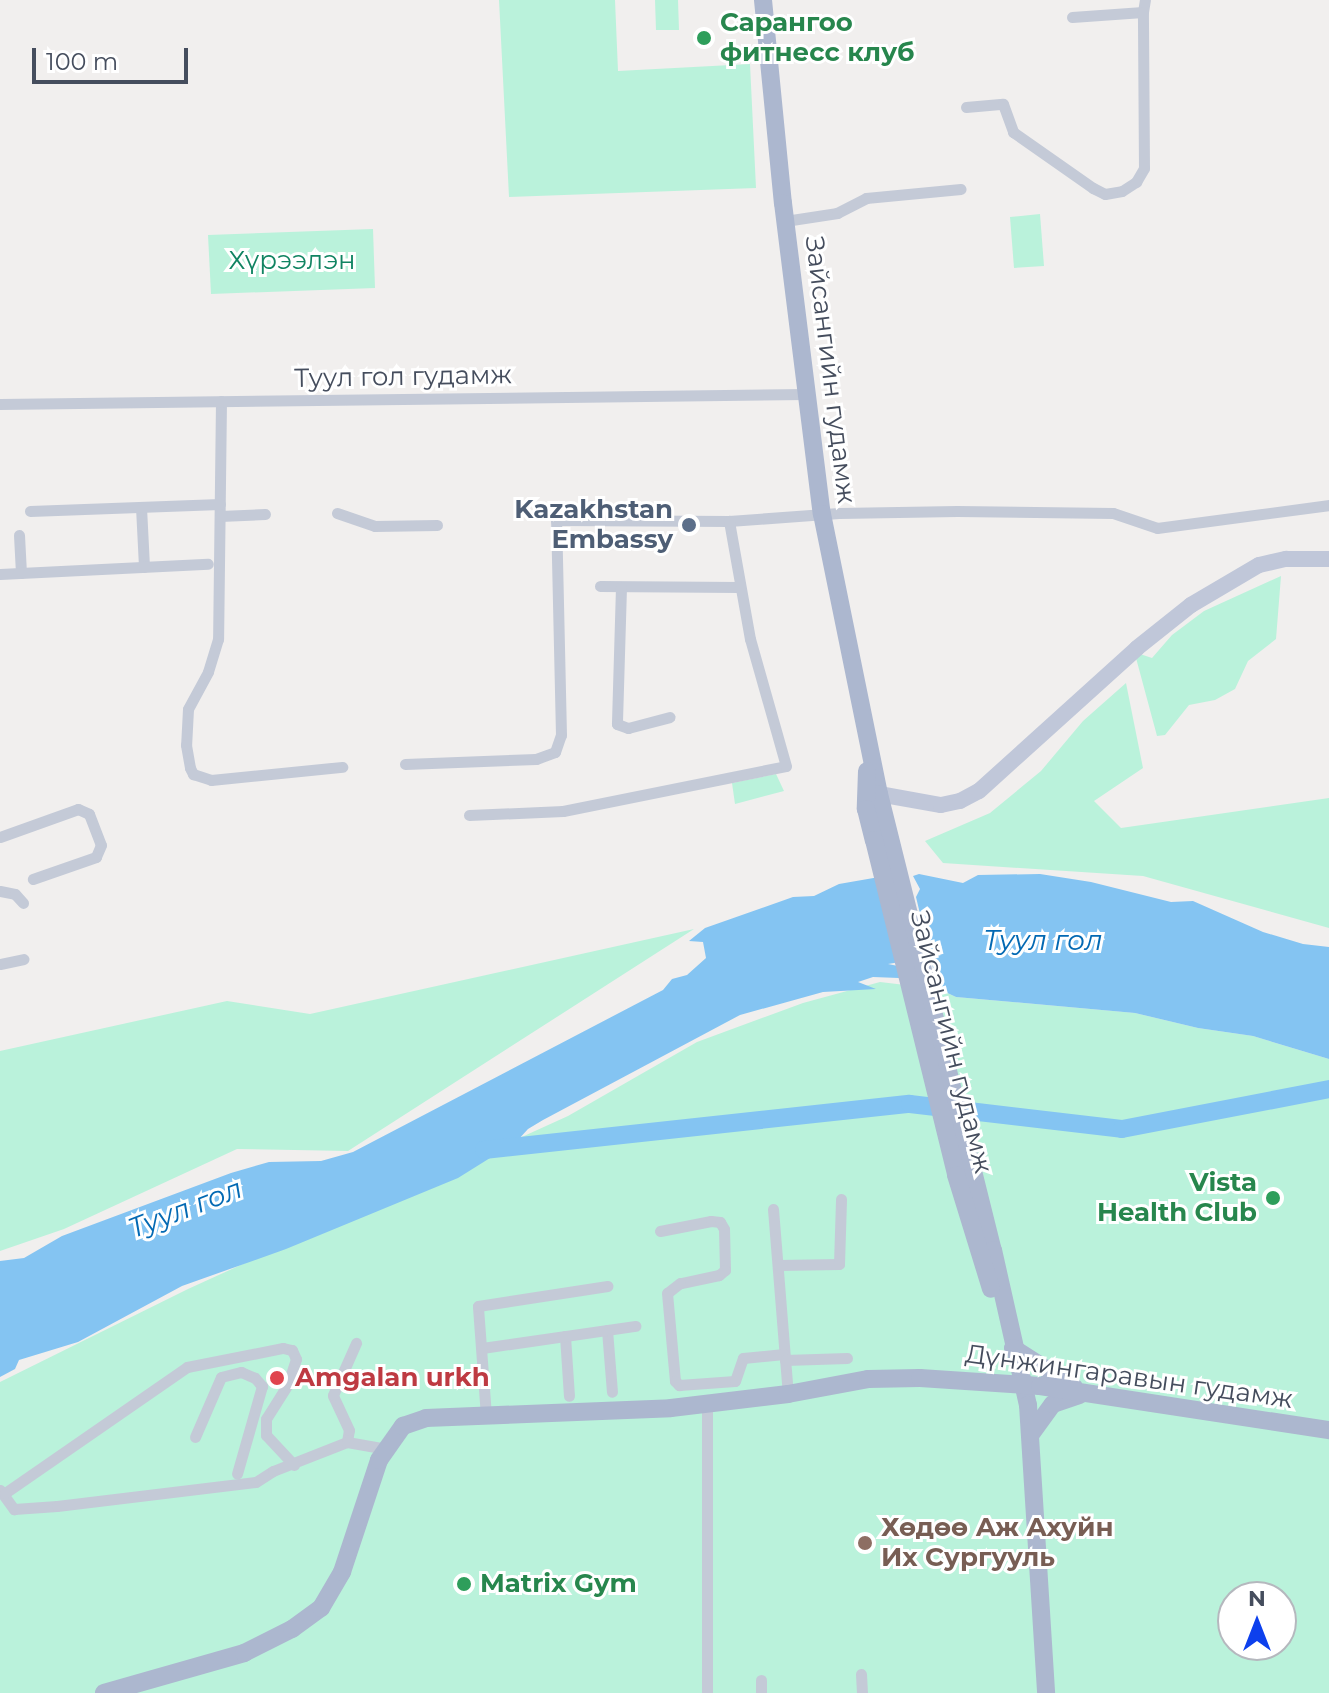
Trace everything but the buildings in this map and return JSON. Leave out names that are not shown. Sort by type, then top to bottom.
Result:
[{"type":"main road","name":"Зайсангийн гудамж","points":[[763,0],[785,221],[822,514],[879,794],[882,837],[965,1174],[1022,1384],[1031,1434],[1046,1693]]},
{"type":"main road","name":"Зайсангийн гудамж","points":[[867,744],[866,809],[882,837]]},
{"type":"main road","points":[[1013,1348],[1085,1393]]},
{"type":"main road","name":"Дүнжингаравын гудамж","points":[[104,1693],[244,1653],[292,1629],[321,1608],[342,1572],[369,1482],[385,1449],[403,1426],[414,1421],[707,1405],[868,1379],[920,1378],[1022,1384],[1329,1430]]},
{"type":"main road","points":[[1031,1434],[1053,1404],[1085,1393]]},
{"type":"street","points":[[966,107],[1003,104],[1013,132],[1105,194],[1122,191],[1136,182],[1144,168],[1144,6],[1072,17]]},
{"type":"street","points":[[785,221],[837,213],[866,198],[961,189]]},
{"type":"street","name":"Туул гол гудамж","points":[[0,404],[806,394]]},
{"type":"street","points":[[221,401],[218,639],[208,672],[188,709],[186,732],[190,768],[193,774],[211,780],[342,767]]},
{"type":"street","points":[[405,764],[536,759],[555,752],[561,735],[556,520],[729,521],[822,514],[957,511],[1113,513],[1157,528],[1329,505]]},
{"type":"street","points":[[141,507],[144,567]]},
{"type":"street","points":[[30,511],[141,507],[265,514]]},
{"type":"street","points":[[337,513],[375,526],[437,525]]},
{"type":"street","points":[[469,815],[563,811],[786,766],[738,587],[729,521]]},
{"type":"street","points":[[19,535],[21,573]]},
{"type":"street","points":[[879,794],[941,805],[960,801],[979,791],[1137,648],[1191,605],[1259,565],[1286,559],[1329,559]]},
{"type":"street","points":[[0,574],[208,564]]},
{"type":"street","points":[[600,586],[738,587]]},
{"type":"street","points":[[621,587],[617,724],[628,728],[670,717]]},
{"type":"street","points":[[0,837],[78,809],[89,814],[101,845],[96,857],[33,879]]},
{"type":"street","points":[[0,891],[15,894],[23,903]]},
{"type":"street","points":[[0,964],[23,959]]},
{"type":"street","points":[[778,1265],[839,1264],[841,1199]]},
{"type":"street","points":[[773,1209],[788,1394]]},
{"type":"street","points":[[660,1231],[711,1221],[720,1222],[724,1229],[725,1270],[719,1275],[680,1283],[667,1293],[675,1381],[679,1385],[735,1381],[743,1358],[847,1358]]},
{"type":"street","points":[[486,1416],[478,1306],[607,1286]]},
{"type":"street","points":[[482,1348],[635,1326]]},
{"type":"street","points":[[607,1330],[612,1392]]},
{"type":"street","points":[[565,1336],[569,1396]]},
{"type":"street","points":[[347,1442],[349,1430],[333,1395],[356,1343]]},
{"type":"street","points":[[294,1465],[266,1435],[266,1419],[288,1384],[296,1359],[292,1350],[283,1348],[187,1367],[3,1492],[14,1509],[57,1506],[256,1482],[273,1471],[294,1465],[347,1442],[385,1449]]},
{"type":"street","points":[[195,1437],[221,1377],[241,1372],[255,1378],[262,1386],[237,1474]]},
{"type":"street","points":[[707,1405],[707,1693]]},
{"type":"street","points":[[861,1674],[862,1693]]},
{"type":"street","points":[[761,1680],[761,1693]]},
{"type":"green space","points":[[499,0],[615,0],[618,71],[750,64],[756,188],[509,197]]},
{"type":"green space","points":[[655,0],[678,0],[679,30],[656,30]]},
{"type":"green space","points":[[1040,214],[1044,266],[1014,268],[1010,217]]},
{"type":"green space","name":"Хүрээлэн","points":[[373,229],[375,288],[211,294],[208,235]]},
{"type":"green space","points":[[1281,576],[1276,639],[1248,661],[1235,689],[1215,700],[1189,705],[1165,735],[1157,736],[1136,658],[1140,654],[1152,658],[1172,635],[1204,611]]},
{"type":"green space","points":[[1126,683],[1143,768],[1094,801],[1121,828],[1329,798],[1329,928],[1143,876],[943,863],[925,841],[990,813],[1041,771],[1083,721]]},
{"type":"green space","points":[[776,774],[784,791],[735,804],[732,783]]},
{"type":"green space","points":[[694,929],[348,1151],[237,1149],[64,1229],[0,1251],[0,1051],[227,1001],[310,1014]]},
{"type":"green space","points":[[880,982],[939,989],[956,997],[1135,1013],[1198,1028],[1253,1036],[1329,1059],[1329,1693],[0,1693],[0,1382],[188,1289],[568,1116],[697,1042],[803,1003]]},
{"type":"water","name":"Туул гол","points":[[919,874],[963,883],[978,875],[1040,874],[1091,882],[1171,902],[1193,901],[1263,932],[1303,944],[1329,947],[1329,1059],[1253,1036],[1198,1028],[1135,1013],[956,997],[939,989],[916,897],[920,889],[913,876]]},
{"type":"water","points":[[885,876],[906,961],[888,964],[908,968],[899,978],[873,977],[858,982],[876,989],[823,992],[740,1015],[543,1120],[528,1129],[517,1141],[458,1178],[286,1249],[182,1286],[78,1342],[19,1360],[15,1369],[0,1377],[0,1261],[24,1258],[62,1236],[231,1173],[269,1162],[321,1161],[353,1152],[663,990],[672,979],[687,975],[706,958],[703,942],[689,941],[705,928],[793,897],[814,896],[839,884]]},
{"type":"waterway","name":"Туул гол","points":[[484,1150],[910,1104],[1122,1129],[1329,1089]]},
{"type":"place","name":"Сарангоо фитнесс клуб","points":[[704,38]]},
{"type":"place","name":"Kazakhstan Embassy","points":[[689,525]]},
{"type":"place","name":"Vista Health Club","points":[[1273,1198]]},
{"type":"place","name":"Amgalan urkh","points":[[277,1378]]},
{"type":"place","name":"Хөдөө Аж Ахуйн Их Сургууль","points":[[865,1543]]},
{"type":"place","name":"Matrix Gym","points":[[464,1584]]}]
